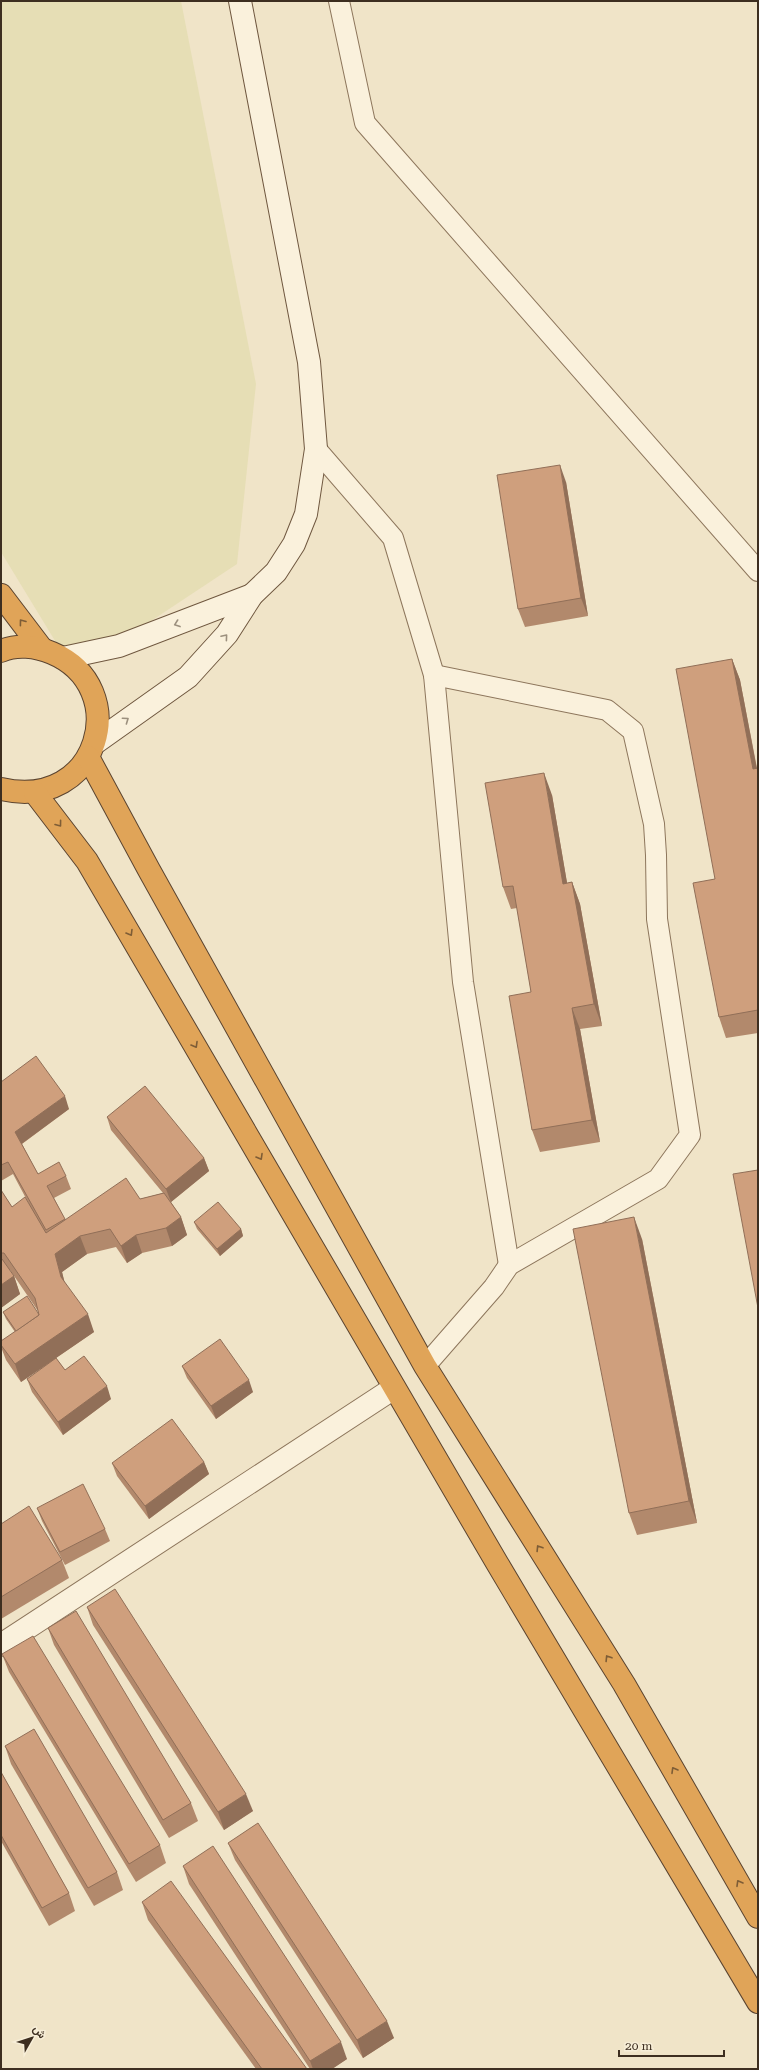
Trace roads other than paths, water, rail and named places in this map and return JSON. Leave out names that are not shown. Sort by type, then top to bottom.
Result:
[{"type":"highway","points":[[1,595],[42,649]]},
{"type":"highway","points":[[1,651],[24,647],[42,649],[63,658],[81,674],[93,695],[98,718],[91,750],[79,770],[66,781],[52,789],[35,793],[18,793],[1,789]]},
{"type":"highway","points":[[91,750],[149,870],[425,1366],[624,1684],[758,1917]]},
{"type":"highway","points":[[35,793],[87,861],[394,1388],[758,2002]]},
{"type":"main road","points":[[91,750],[188,677],[228,634],[252,595],[276,572],[294,544],[306,514],[316,449],[310,362],[240,1]]},
{"type":"main road","points":[[63,658],[119,646],[252,595]]},
{"type":"main road","points":[[1,1645],[394,1388]]},
{"type":"lane","points":[[339,1],[365,123],[758,571]]},
{"type":"lane","points":[[316,449],[393,538],[434,675],[463,982],[509,1265]]},
{"type":"lane","points":[[425,1366],[494,1287],[509,1265],[658,1179],[690,1134],[657,919],[654,824],[633,731],[607,710],[434,675]]}]
